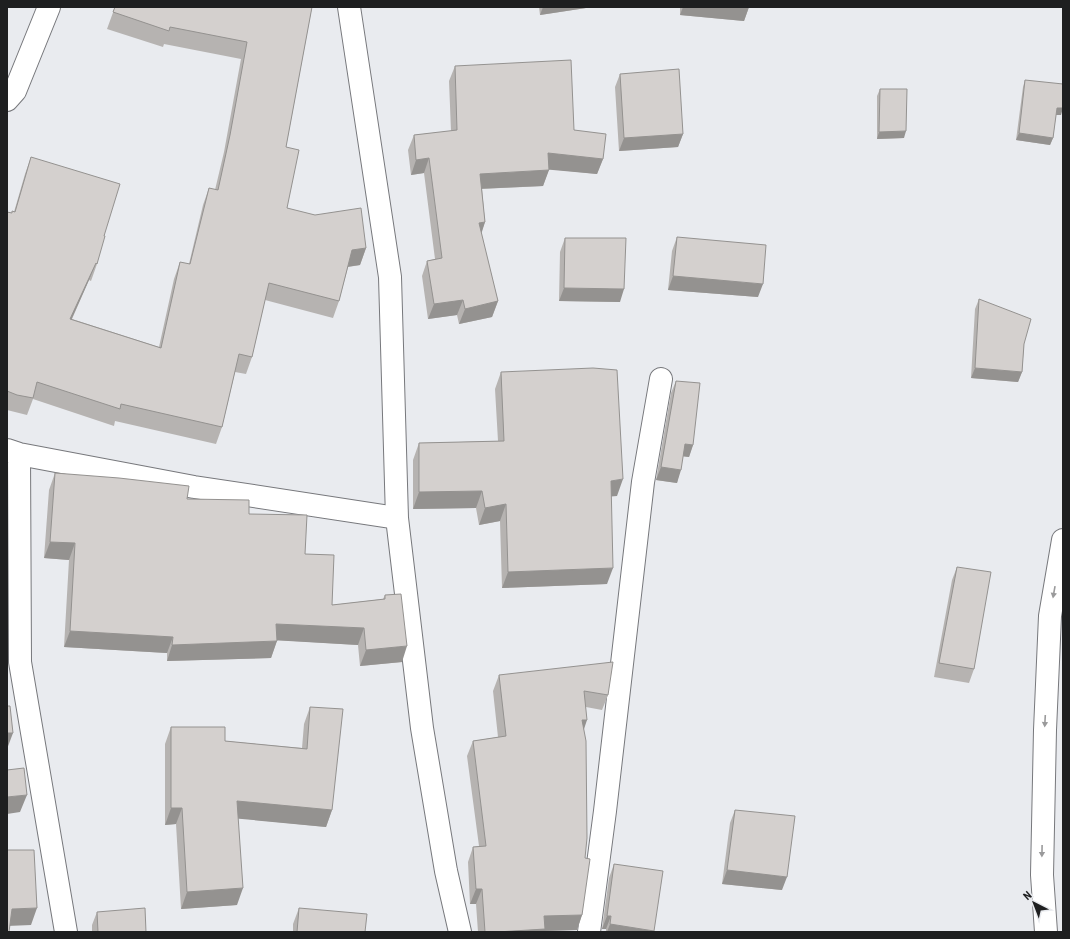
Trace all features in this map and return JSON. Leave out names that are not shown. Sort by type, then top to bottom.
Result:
[{"type":"street","points":[[7,100],[15,91],[49,7]]},
{"type":"street","points":[[349,7],[390,277],[397,518],[422,728],[446,871],[460,932]]},
{"type":"street","points":[[589,932],[605,811],[643,482],[661,379]]},
{"type":"street","points":[[66,932],[20,662],[13,452],[194,487],[397,518]]},
{"type":"street","points":[[1046,932],[1042,875],[1045,730],[1050,616],[1063,540]]},
{"type":"building","points":[[115,7],[312,7],[286,147],[299,150],[287,208],[315,215],[361,208],[366,248],[352,250],[339,301],[269,283],[252,357],[239,354],[222,427],[121,404],[120,409],[37,382],[33,398],[17,395],[7,391],[7,212],[15,212],[31,157],[120,184],[97,264],[96,263],[70,319],[161,348],[180,262],[190,264],[209,188],[218,190],[230,135],[247,42],[170,27],[169,31],[113,12]]},
{"type":"building","points":[[571,60],[574,130],[606,134],[603,159],[548,153],[549,170],[480,174],[485,222],[479,223],[498,301],[465,309],[463,300],[434,304],[427,261],[442,258],[429,158],[416,160],[414,135],[457,130],[455,66]]},
{"type":"building","points":[[679,69],[683,134],[624,138],[620,74]]},
{"type":"building","points":[[1025,80],[1063,84],[1063,108],[1057,108],[1053,138],[1019,133]]},
{"type":"building","points":[[880,89],[907,89],[906,131],[879,132]]},
{"type":"building","points":[[677,237],[766,245],[763,284],[673,276]]},
{"type":"building","points":[[565,238],[626,238],[624,289],[564,288]]},
{"type":"building","points":[[979,299],[1031,319],[1024,344],[1022,372],[975,368]]},
{"type":"building","points":[[593,368],[617,370],[623,479],[611,481],[613,568],[508,572],[506,504],[485,508],[482,491],[419,492],[419,443],[504,441],[501,372]]},
{"type":"building","points":[[676,381],[700,383],[693,445],[685,444],[681,470],[661,467]]},
{"type":"building","points":[[55,473],[119,478],[189,486],[187,499],[249,500],[249,514],[307,515],[305,554],[334,555],[332,605],[385,599],[385,595],[401,594],[407,646],[366,650],[364,628],[276,624],[277,641],[172,645],[173,637],[70,631],[75,543],[50,542]]},
{"type":"building","points":[[957,567],[991,572],[974,669],[939,663]]},
{"type":"building","points":[[613,662],[608,695],[584,691],[587,720],[582,720],[586,741],[587,838],[585,858],[590,859],[582,915],[544,916],[545,929],[485,932],[482,889],[476,889],[473,847],[486,846],[473,741],[506,736],[499,675]]},
{"type":"building","points":[[7,706],[10,706],[13,733],[7,733]]},
{"type":"building","points":[[310,707],[343,709],[332,810],[237,801],[243,888],[187,892],[182,808],[171,808],[171,727],[225,727],[225,741],[307,749]]},
{"type":"building","points":[[24,768],[27,795],[7,797],[7,770]]},
{"type":"building","points":[[735,810],[795,816],[787,877],[727,870]]},
{"type":"building","points":[[7,850],[34,850],[37,908],[12,909],[9,932],[7,932]]},
{"type":"building","points":[[614,864],[663,871],[654,931],[610,924],[611,916],[607,916]]},
{"type":"building","points":[[145,908],[146,932],[98,932],[97,912]]},
{"type":"building","points":[[299,908],[367,914],[365,932],[297,932]]}]
